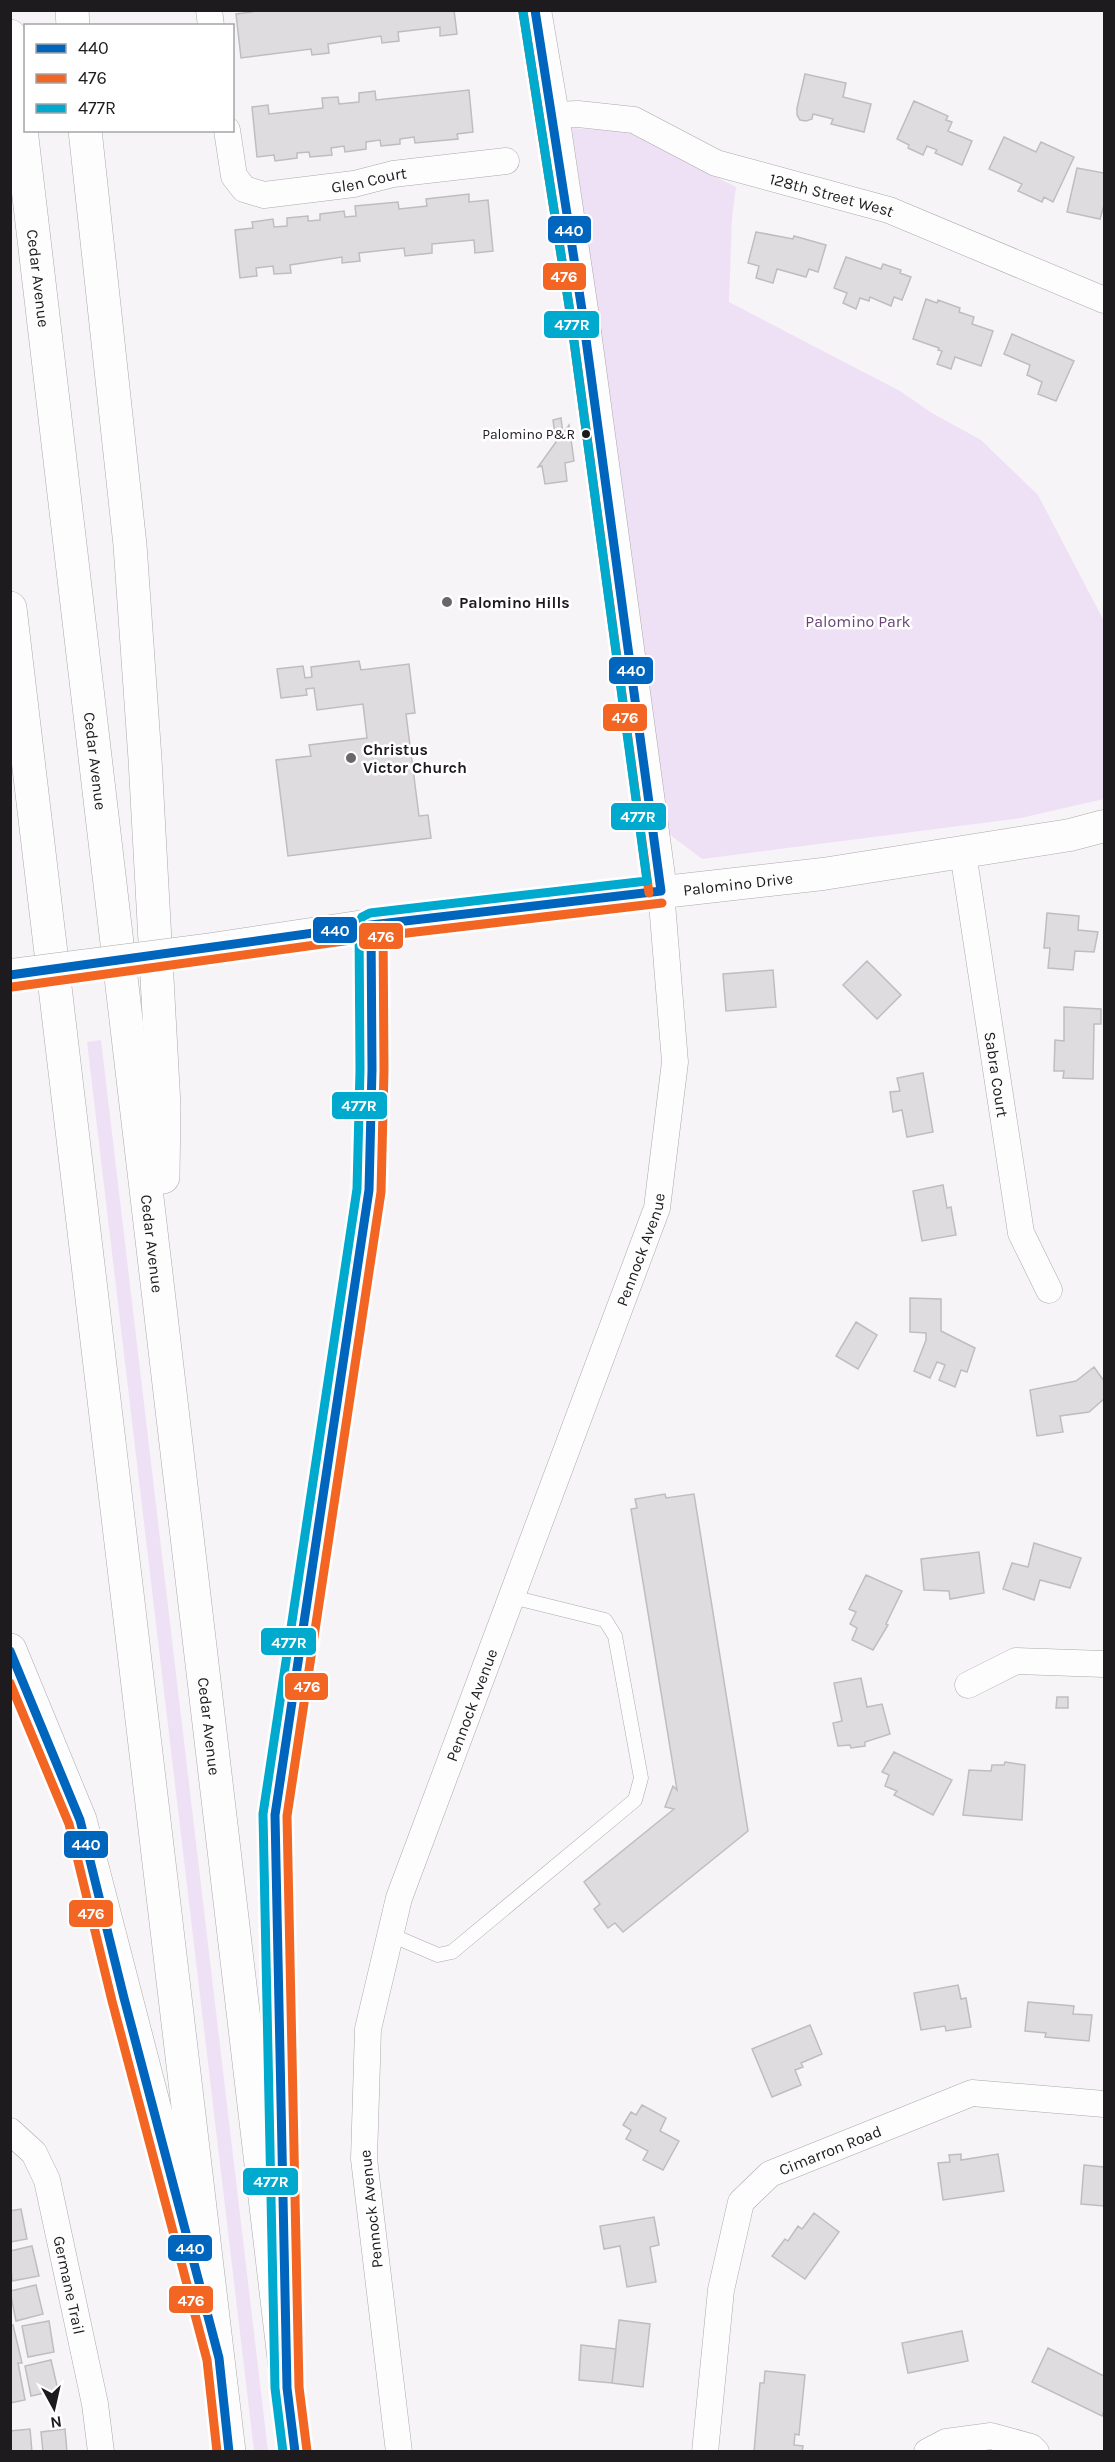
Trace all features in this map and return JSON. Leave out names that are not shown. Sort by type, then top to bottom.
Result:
[{"type":"highway","name":"Cedar Avenue","points":[[10,36],[295,2451]]},
{"type":"highway","points":[[85,132],[130,545],[145,759],[164,1106],[163,1319]]},
{"type":"highway","points":[[10,608],[229,2451]]},
{"type":"highway","points":[[287,2388],[275,1815],[369,1190],[372,1070],[371,925]]},
{"type":"highway","points":[[10,1650],[80,1820],[124,1998],[219,2358]]},
{"type":"street","name":"Pennock Avenue","points":[[399,2451],[364,2159],[368,2029],[399,1898],[657,1208],[675,1062],[661,891],[553,115],[535,10]]},
{"type":"street","name":"128th Street West","points":[[553,115],[578,114],[634,120],[716,163],[890,210],[1104,300]]},
{"type":"street","name":"Glen Court","points":[[227,132],[234,176],[244,189],[264,195],[354,184],[393,174],[506,161]]},
{"type":"street","name":"Palomino Drive","points":[[10,975],[212,949],[371,925],[823,874],[1070,836],[1104,826]]},
{"type":"street","name":"Sabra Court","points":[[963,853],[1021,1233],[1049,1290]]},
{"type":"street","points":[[968,1685],[1016,1661],[1104,1664]]},
{"type":"street","name":"Cimarron Road","points":[[705,2451],[721,2290],[741,2202],[770,2174],[972,2092],[1104,2103]]},
{"type":"street","name":"Germane Trail","points":[[10,2131],[34,2153],[47,2180],[95,2404],[101,2451]]},
{"type":"street","points":[[927,2451],[946,2442],[991,2436],[1030,2447],[1036,2451]]},
{"type":"lane","points":[[391,1935],[438,1955],[452,1952],[635,1800],[641,1778],[615,1636],[605,1620],[512,1597]]},
{"type":"green space","name":"Palomino Park","points":[[572,128],[628,132],[736,187],[732,218],[729,302],[900,391],[932,413],[981,440],[1038,495],[1104,621],[1104,799],[1021,818],[702,859],[669,834]]},
{"type":"green space","points":[[101,1040],[268,2451],[254,2451],[87,1042]]},
{"type":"building","points":[[252,10],[454,10],[457,34],[440,36],[440,27],[398,32],[399,41],[382,43],[381,36],[328,44],[329,53],[312,55],[311,49],[241,58],[236,14],[252,12]]},
{"type":"building","points":[[805,74],[846,83],[843,97],[871,104],[864,132],[831,124],[833,119],[813,114],[812,119],[800,120],[797,108]]},
{"type":"building","points":[[469,90],[473,132],[457,134],[458,139],[415,143],[414,137],[400,139],[400,144],[381,146],[380,140],[366,142],[366,149],[345,152],[344,146],[331,148],[332,155],[310,157],[309,152],[297,153],[297,158],[275,161],[274,155],[257,157],[252,107],[268,105],[269,114],[323,108],[322,98],[338,97],[339,104],[359,102],[359,93],[375,91],[376,100]]},
{"type":"building","points":[[914,101],[948,116],[946,120],[952,122],[948,131],[972,141],[962,165],[935,153],[937,150],[927,146],[923,155],[908,148],[909,145],[897,139]]},
{"type":"building","points":[[1004,137],[1036,152],[1041,142],[1074,157],[1053,202],[1044,197],[1042,202],[1018,191],[1022,184],[989,169]]},
{"type":"building","points":[[1077,168],[1104,173],[1104,205],[1100,219],[1067,212]]},
{"type":"building","points":[[469,194],[469,202],[488,200],[493,251],[475,253],[474,240],[432,244],[432,253],[405,256],[404,248],[359,253],[360,261],[342,263],[342,257],[290,265],[291,273],[274,274],[273,266],[256,268],[257,276],[240,278],[235,230],[253,228],[252,222],[273,219],[274,227],[287,226],[287,218],[308,216],[308,221],[320,220],[320,214],[344,211],[345,217],[356,216],[355,206],[398,202],[399,209],[427,206],[426,199]]},
{"type":"building","points":[[756,232],[793,239],[794,236],[826,245],[818,272],[809,269],[806,277],[777,269],[773,283],[756,278],[759,266],[748,263]]},
{"type":"building","points":[[846,257],[881,269],[883,264],[901,270],[900,273],[911,277],[902,300],[894,297],[891,306],[870,297],[869,301],[860,298],[856,309],[843,303],[847,293],[834,288]]},
{"type":"building","points":[[926,299],[937,303],[938,300],[960,308],[959,312],[974,317],[972,324],[993,331],[981,366],[955,357],[951,369],[937,364],[942,351],[913,339]]},
{"type":"building","points":[[1012,334],[1074,361],[1056,401],[1038,394],[1042,382],[1027,375],[1030,365],[1004,354]]},
{"type":"building","points":[[561,418],[563,434],[569,425],[574,461],[565,463],[567,481],[545,484],[542,466],[538,467],[556,442],[553,420]]},
{"type":"building","name":"Christus Victor Church","points":[[359,661],[361,670],[409,664],[415,713],[406,714],[419,816],[428,815],[431,838],[288,856],[276,760],[311,756],[309,745],[367,738],[363,704],[317,710],[314,688],[306,689],[307,695],[281,698],[277,669],[303,666],[305,678],[312,677],[311,667]]},
{"type":"building","points":[[1047,913],[1079,916],[1078,930],[1098,932],[1094,952],[1075,951],[1073,970],[1048,968],[1050,948],[1044,948]]},
{"type":"building","points":[[867,961],[901,995],[877,1019],[843,985]]},
{"type":"building","points":[[773,970],[776,1007],[726,1011],[723,974]]},
{"type":"building","points":[[1064,1007],[1101,1009],[1101,1024],[1094,1024],[1093,1079],[1063,1078],[1064,1071],[1054,1071],[1055,1040],[1064,1041]]},
{"type":"building","points":[[923,1073],[933,1132],[907,1137],[902,1110],[893,1112],[890,1092],[900,1091],[897,1078]]},
{"type":"building","points":[[943,1185],[947,1208],[951,1207],[956,1235],[922,1241],[913,1191]]},
{"type":"building","points":[[910,1298],[941,1299],[941,1331],[975,1348],[967,1372],[961,1370],[955,1387],[939,1380],[945,1365],[937,1362],[930,1378],[914,1371],[926,1340],[926,1333],[910,1332]]},
{"type":"building","points":[[856,1322],[877,1335],[858,1369],[836,1356]]},
{"type":"building","points":[[1094,1367],[1104,1381],[1104,1399],[1089,1412],[1060,1416],[1063,1432],[1037,1436],[1030,1390],[1076,1381]]},
{"type":"building","points":[[665,1494],[666,1498],[694,1494],[748,1831],[623,1932],[615,1923],[608,1928],[594,1909],[600,1904],[584,1882],[674,1809],[665,1807],[673,1786],[677,1790],[631,1509],[637,1508],[635,1499]]},
{"type":"building","points":[[1034,1543],[1081,1558],[1070,1588],[1040,1580],[1034,1600],[1003,1589],[1012,1563],[1028,1567]]},
{"type":"building","points":[[979,1552],[984,1593],[950,1599],[949,1591],[924,1590],[921,1559]]},
{"type":"building","points":[[866,1575],[902,1591],[886,1624],[888,1625],[873,1650],[852,1640],[857,1628],[850,1624],[856,1612],[849,1609]]},
{"type":"building","points":[[861,1678],[867,1707],[882,1704],[890,1734],[865,1742],[865,1746],[851,1748],[850,1745],[838,1746],[833,1723],[842,1721],[834,1683]]},
{"type":"building","points":[[1057,1697],[1068,1697],[1068,1708],[1056,1708]]},
{"type":"building","points":[[894,1752],[952,1780],[933,1815],[894,1795],[897,1791],[885,1786],[889,1775],[882,1772]]},
{"type":"building","points":[[1005,1762],[1025,1765],[1022,1820],[963,1815],[969,1770],[991,1771],[992,1765],[1004,1765]]},
{"type":"building","points":[[958,1985],[961,1999],[966,1998],[971,2027],[946,2031],[945,2026],[921,2030],[914,1993]]},
{"type":"building","points":[[1028,2002],[1074,2006],[1073,2014],[1092,2015],[1089,2041],[1045,2037],[1046,2033],[1025,2031]]},
{"type":"building","points":[[810,2025],[822,2054],[801,2063],[803,2067],[795,2070],[801,2085],[772,2097],[752,2049]]},
{"type":"building","points":[[642,2105],[666,2118],[660,2131],[679,2141],[663,2170],[643,2160],[648,2151],[626,2139],[631,2130],[623,2125],[631,2112],[636,2115]]},
{"type":"building","points":[[961,2154],[961,2160],[998,2154],[1004,2191],[943,2200],[938,2163],[950,2162],[949,2155]]},
{"type":"building","points":[[1084,2165],[1104,2167],[1104,2206],[1081,2204]]},
{"type":"building","points":[[21,2209],[27,2239],[10,2242],[10,2211]]},
{"type":"building","points":[[814,2213],[839,2232],[805,2279],[772,2256],[785,2239],[788,2241],[798,2226],[802,2229]]},
{"type":"building","points":[[654,2217],[659,2245],[650,2247],[656,2282],[627,2287],[620,2246],[604,2249],[600,2226]]},
{"type":"building","points":[[32,2246],[39,2276],[12,2281],[10,2251]]},
{"type":"building","points":[[36,2285],[43,2314],[16,2321],[10,2291]]},
{"type":"building","points":[[619,2320],[650,2324],[643,2387],[612,2383]]},
{"type":"building","points":[[49,2321],[54,2352],[28,2357],[22,2326]]},
{"type":"building","points":[[10,2325],[13,2325],[22,2363],[18,2363],[25,2400],[10,2403]]},
{"type":"building","points":[[962,2331],[968,2361],[908,2373],[902,2343]]},
{"type":"building","points":[[581,2345],[616,2349],[612,2383],[579,2380]]},
{"type":"building","points":[[1048,2348],[1104,2376],[1102,2416],[1032,2382]]},
{"type":"building","points":[[51,2360],[58,2390],[31,2396],[25,2366]]},
{"type":"building","points":[[765,2371],[805,2375],[799,2435],[795,2434],[794,2445],[803,2446],[802,2452],[754,2452],[760,2383],[764,2383]]},
{"type":"building","points":[[30,2429],[32,2452],[10,2452],[10,2431]]},
{"type":"building","points":[[65,2429],[67,2452],[43,2452],[41,2432]]},
{"type":"transit line","name":"440","points":[[535,10],[582,310],[661,891]]},
{"type":"transit line","name":"476","points":[[523,12],[570,312],[649,893]]},
{"type":"transit line","name":"477R","points":[[283,2452],[275,2388],[263,1814],[357,1189],[360,1070],[359,923],[362,917],[370,913],[647,881],[570,312],[523,12]]},
{"type":"transit line","name":"440","points":[[10,975],[371,925],[661,891]]},
{"type":"transit line","name":"476","points":[[12,987],[373,937],[662,903]]},
{"type":"transit line","name":"440","points":[[295,2452],[287,2388],[275,1815],[369,1190],[372,1070],[371,925]]},
{"type":"transit line","name":"476","points":[[307,2451],[299,2387],[287,1816],[381,1192],[384,1070],[383,925]]},
{"type":"transit line","name":"440","points":[[10,1651],[80,1820],[124,1998],[219,2358],[229,2452]]},
{"type":"transit line","name":"476","points":[[10,1683],[69,1824],[112,2001],[207,2360],[217,2452]]},
{"type":"place","name":"Palomino P&R","points":[[586,434]]},
{"type":"place","name":"Palomino Hills","points":[[447,602]]},
{"type":"place","name":"Christus Victor Church","points":[[351,758]]}]
